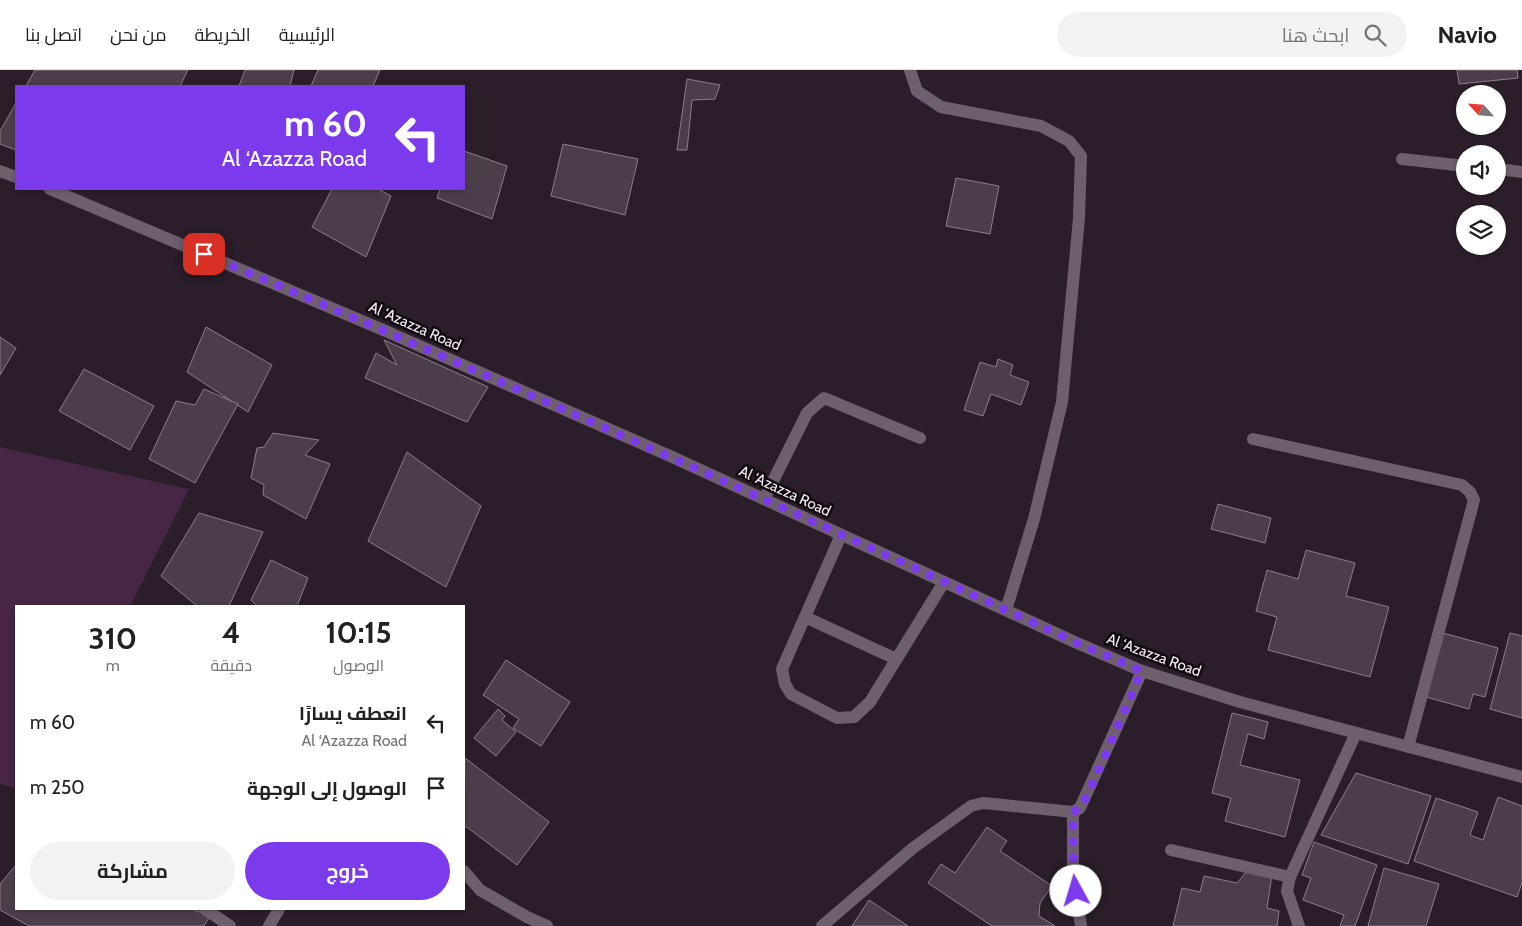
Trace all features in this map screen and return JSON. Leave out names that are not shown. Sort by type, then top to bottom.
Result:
[{"type":"street","points":[[910,70],[916,91],[941,106],[1041,126],[1069,141],[1081,156],[1079,218],[1062,402],[1034,519],[1006,610]]},
{"type":"street","points":[[1402,159],[1456,165]]},
{"type":"street","points":[[1506,170],[1522,172]]},
{"type":"street","points":[[0,171],[15,177]]},
{"type":"street","name":"Al ‘Azazza Road","points":[[52,190],[400,337],[670,456],[1142,671],[1240,702],[1522,777]]},
{"type":"street","points":[[764,499],[807,413],[824,398],[920,438]]},
{"type":"street","points":[[1253,440],[1462,485],[1470,492],[1474,500],[1408,747]]},
{"type":"street","points":[[841,535],[782,669],[785,684],[791,694],[837,718],[854,716],[870,702],[944,582]]},
{"type":"street","points":[[805,617],[896,659]]},
{"type":"street","points":[[822,926],[913,848],[972,806],[994,804],[1073,812],[1080,808],[1088,794],[1142,671]]},
{"type":"street","points":[[1299,926],[1287,892],[1290,877],[1356,733]]},
{"type":"street","points":[[1073,812],[1073,874],[1081,926]]},
{"type":"street","points":[[1171,850],[1290,877]]},
{"type":"street","points":[[465,873],[480,890],[527,917],[547,926]]},
{"type":"street","points":[[206,910],[230,926]]},
{"type":"street","points":[[269,926],[278,910]]},
{"type":"shaded area","points":[[0,447],[189,489],[131,605],[15,605],[15,788],[0,784]]},
{"type":"building","points":[[35,70],[188,70],[180,85],[27,85]]},
{"type":"building","points":[[245,70],[294,70],[290,85],[239,85]]},
{"type":"building","points":[[318,70],[380,70],[373,85],[311,85]]},
{"type":"building","points":[[1457,70],[1517,70],[1518,78],[1459,84]]},
{"type":"building","points":[[687,79],[720,85],[715,99],[692,100],[687,150],[677,150]]},
{"type":"building","points":[[15,105],[15,150],[0,144],[0,131]]},
{"type":"building","points":[[563,144],[638,159],[625,215],[551,196]]},
{"type":"building","points":[[465,151],[507,166],[492,219],[437,198],[440,190],[465,190]]},
{"type":"building","points":[[956,178],[999,186],[990,234],[946,226]]},
{"type":"building","points":[[331,190],[380,190],[391,196],[366,257],[312,227]]},
{"type":"building","points":[[206,327],[272,365],[248,412],[187,372]]},
{"type":"building","points":[[0,337],[16,348],[0,375]]},
{"type":"building","points":[[384,340],[488,387],[467,422],[365,378],[376,353],[397,365]]},
{"type":"building","points":[[998,359],[1013,365],[1010,375],[1029,382],[1021,405],[991,394],[983,416],[964,410],[980,362],[996,367]]},
{"type":"building","points":[[84,369],[154,406],[130,450],[59,411]]},
{"type":"building","points":[[204,389],[238,404],[195,483],[149,459],[176,401],[195,405]]},
{"type":"building","points":[[273,433],[319,440],[305,455],[330,464],[306,519],[263,495],[264,485],[251,478],[257,448],[264,447]]},
{"type":"building","points":[[407,452],[481,506],[446,587],[368,541]]},
{"type":"building","points":[[1218,504],[1271,518],[1265,543],[1211,529]]},
{"type":"building","points":[[199,513],[263,532],[229,605],[196,605],[161,576]]},
{"type":"building","points":[[1306,550],[1355,563],[1346,596],[1389,607],[1370,677],[1268,650],[1277,617],[1256,611],[1267,570],[1298,579]]},
{"type":"building","points":[[271,560],[308,578],[297,605],[256,605],[251,600]]},
{"type":"building","points":[[1443,633],[1498,648],[1485,697],[1473,694],[1469,709],[1426,697]]},
{"type":"building","points":[[1510,633],[1522,636],[1522,718],[1490,709]]},
{"type":"building","points":[[506,660],[570,702],[541,746],[513,728],[519,719],[483,695]]},
{"type":"building","points":[[498,709],[505,716],[502,720],[516,732],[496,756],[474,738]]},
{"type":"building","points":[[1232,713],[1268,722],[1264,739],[1248,734],[1240,765],[1300,780],[1285,837],[1225,821],[1231,798],[1212,793]]},
{"type":"building","points":[[465,758],[549,822],[517,865],[465,826]]},
{"type":"building","points":[[1356,773],[1431,796],[1408,864],[1321,835]]},
{"type":"building","points":[[1498,797],[1522,806],[1522,883],[1517,897],[1414,861],[1436,798],[1478,812],[1470,835],[1483,840]]},
{"type":"building","points":[[987,827],[1007,841],[1000,851],[1052,886],[1040,903],[1039,916],[1055,926],[992,926],[928,883],[941,864],[955,873]]},
{"type":"building","points":[[1314,842],[1377,865],[1355,926],[1340,926],[1344,915],[1303,900],[1311,878],[1302,875]]},
{"type":"building","points":[[15,866],[15,910],[195,910],[210,916],[204,926],[29,926],[0,910],[0,884]]},
{"type":"building","points":[[1384,868],[1439,884],[1426,926],[1368,926]]},
{"type":"building","points":[[1247,871],[1272,875],[1267,908],[1279,911],[1277,926],[1173,926],[1182,888],[1200,892],[1204,876],[1237,883]]},
{"type":"building","points":[[869,900],[908,926],[852,926]]},
{"type":"route","points":[[204,254],[381,329],[670,456],[1142,671],[1088,794],[1080,808],[1073,812],[1073,874],[1076,891]]}]
